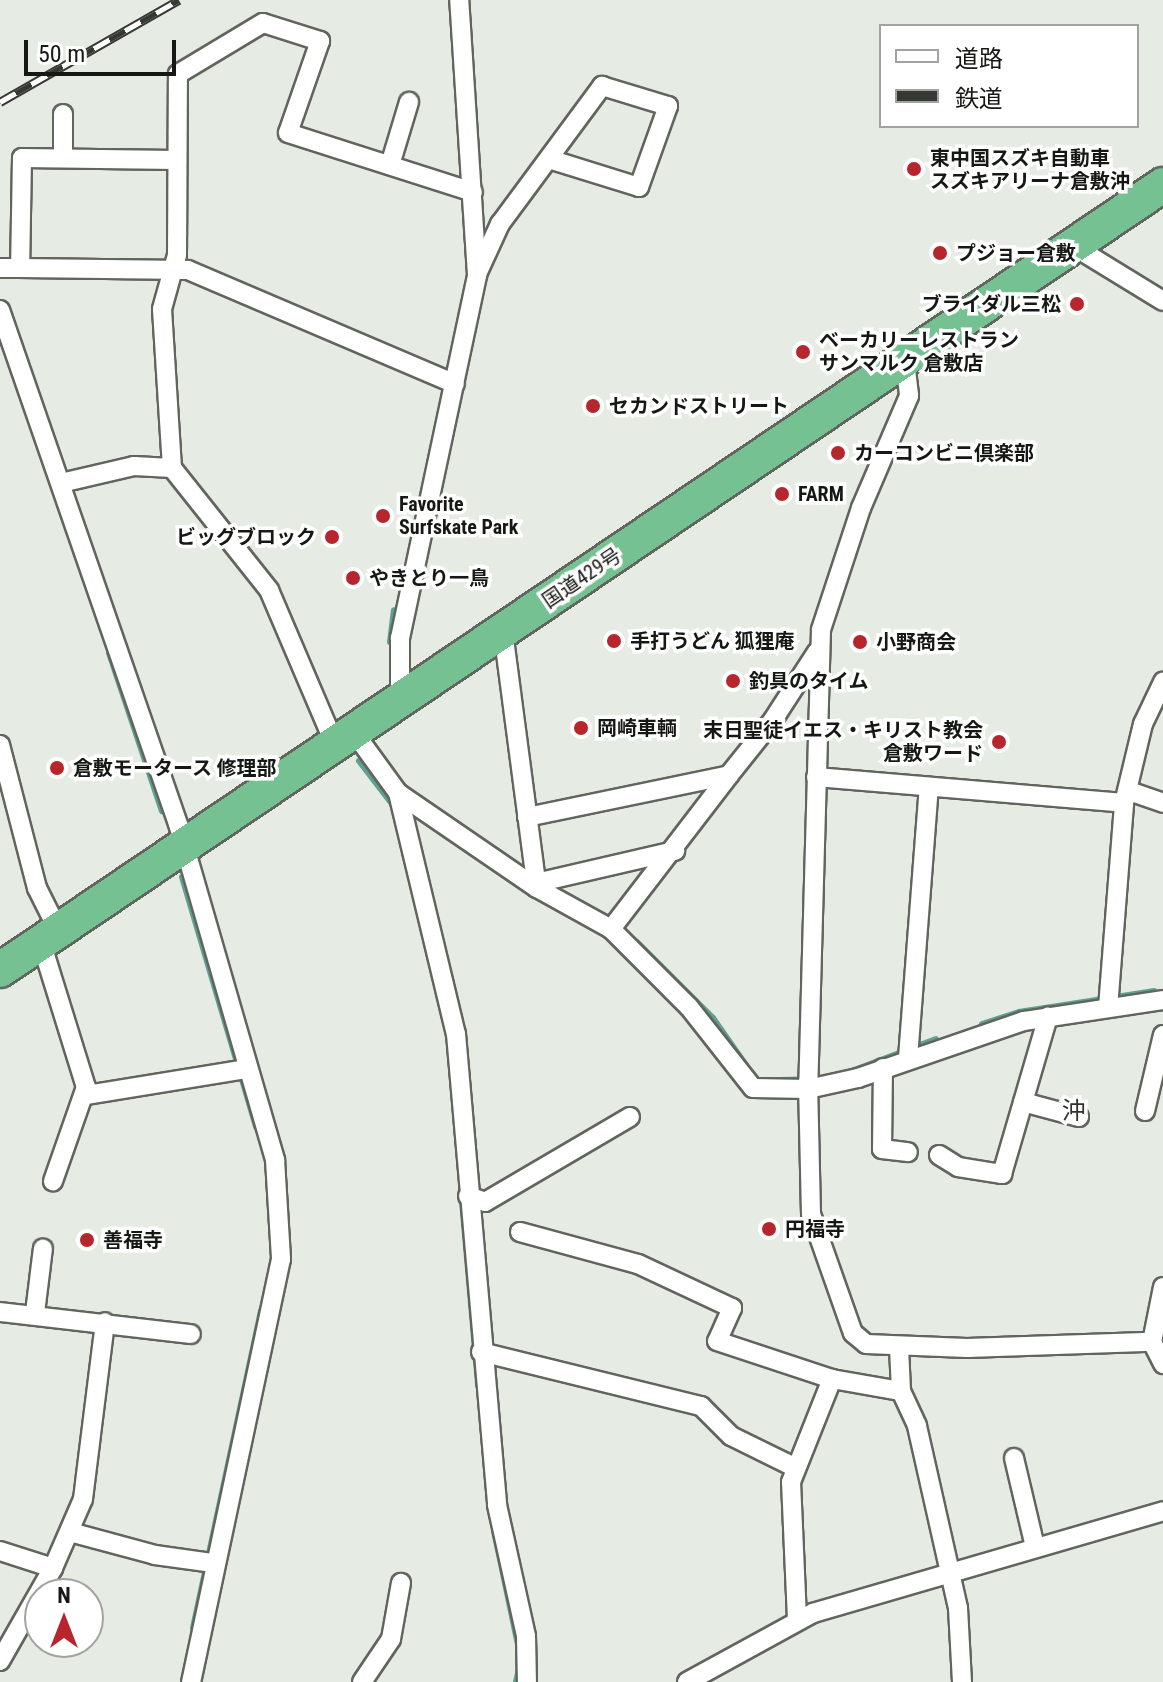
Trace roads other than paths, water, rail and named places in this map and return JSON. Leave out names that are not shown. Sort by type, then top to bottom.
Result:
[{"type":"highway","name":"国道429号","points":[[0,970],[905,362],[1070,244],[1163,185]]},
{"type":"street","points":[[459,0],[467,190],[477,275]]},
{"type":"street","points":[[467,190],[288,133],[320,41],[263,23],[178,74],[174,267],[162,309],[172,468],[269,590],[344,738],[398,793],[536,885],[611,929],[689,1007],[753,1088],[808,1082],[883,1068],[909,1052],[1108,1001],[1163,1000]]},
{"type":"street","points":[[400,701],[400,638],[449,382],[477,275],[500,224],[602,86],[668,106],[639,187],[549,159]]},
{"type":"street","points":[[390,165],[409,102]]},
{"type":"street","points":[[63,114],[63,158]]},
{"type":"street","points":[[20,268],[22,158],[177,160]]},
{"type":"street","points":[[1070,244],[1163,301]]},
{"type":"street","points":[[0,268],[174,267],[449,382]]},
{"type":"street","points":[[0,310],[184,847],[240,1070],[275,1160],[281,1259],[209,1561],[191,1682]]},
{"type":"street","points":[[905,362],[909,396],[861,508],[821,630],[808,1082],[811,1214],[853,1333],[866,1344],[899,1347],[1152,1342]]},
{"type":"street","points":[[61,483],[134,466],[172,468]]},
{"type":"street","points":[[503,631],[536,885]]},
{"type":"street","points":[[611,929],[675,851],[773,720],[820,647]]},
{"type":"street","points":[[1108,1001],[1127,797],[1143,724],[1163,682]]},
{"type":"street","points":[[0,745],[87,1095],[53,1181]]},
{"type":"street","points":[[527,817],[729,775]]},
{"type":"street","points":[[816,777],[929,787],[1127,797],[1163,803]]},
{"type":"street","points":[[909,1052],[929,787]]},
{"type":"street","points":[[398,793],[456,1034],[481,1352],[500,1524],[526,1636],[527,1682]]},
{"type":"street","points":[[536,885],[675,851]]},
{"type":"street","points":[[939,1155],[958,1167],[1002,1174],[1048,1017]]},
{"type":"street","points":[[1145,1111],[1163,1035]]},
{"type":"street","points":[[883,1068],[882,1149],[908,1152]]},
{"type":"street","points":[[87,1095],[240,1070]]},
{"type":"street","points":[[1023,1102],[1079,1117]]},
{"type":"street","points":[[468,1196],[485,1202],[630,1117]]},
{"type":"street","points":[[520,1232],[638,1264],[732,1308],[717,1341],[832,1379],[901,1391]]},
{"type":"street","points":[[35,1313],[43,1248]]},
{"type":"street","points":[[1163,1287],[1152,1342],[1163,1364]]},
{"type":"street","points":[[0,1312],[35,1313],[191,1334]]},
{"type":"street","points":[[0,1661],[70,1532],[90,1464],[105,1322]]},
{"type":"street","points":[[899,1347],[901,1391],[917,1426],[958,1608],[962,1682]]},
{"type":"street","points":[[481,1352],[701,1406],[731,1436],[794,1467]]},
{"type":"street","points":[[797,1619],[791,1547],[794,1467],[832,1379]]},
{"type":"street","points":[[1014,1458],[1035,1547]]},
{"type":"street","points":[[687,1682],[797,1619],[1163,1511]]},
{"type":"street","points":[[70,1532],[155,1555],[209,1561]]},
{"type":"street","points":[[0,1551],[53,1568]]},
{"type":"street","points":[[362,1682],[391,1639],[401,1583]]},
{"type":"street","points":[[719,1663],[724,1682]]},
{"type":"waterway","points":[[390,642],[394,610]]},
{"type":"waterway","points":[[109,653],[162,811]]},
{"type":"waterway","points":[[359,761],[396,809]]},
{"type":"waterway","points":[[182,877],[256,1127]]},
{"type":"waterway","points":[[637,942],[713,1018],[746,1065]]},
{"type":"waterway","points":[[982,1024],[1019,1012],[1154,991]]},
{"type":"waterway","points":[[849,1072],[936,1039]]},
{"type":"waterway","points":[[782,1080],[807,1079]]},
{"type":"waterway","points":[[462,1201],[478,1385]]},
{"type":"waterway","points":[[193,1628],[261,1310]]},
{"type":"waterway","points":[[494,1531],[518,1645]]},
{"type":"waterway","points":[[516,1682],[519,1669]]},
{"type":"railway","points":[[0,102],[179,0]]},
{"type":"place","name":"東中国スズキ自動車 スズキアリーナ倉敷沖","points":[[914,169]]},
{"type":"place","name":"プジョー倉敷","points":[[940,253]]},
{"type":"place","name":"ブライダル三松","points":[[1077,304]]},
{"type":"place","name":"ベーカリーレストラン サンマルク 倉敷店","points":[[803,352]]},
{"type":"place","name":"セカンドストリート","points":[[593,406]]},
{"type":"place","name":"カーコンビニ倶楽部","points":[[838,453]]},
{"type":"place","name":"FARM","points":[[782,494]]},
{"type":"place","name":"Favorite Surfskate Park","points":[[383,516]]},
{"type":"place","name":"ビッグブロック","points":[[332,537]]},
{"type":"place","name":"やきとり一鳥","points":[[353,578]]},
{"type":"place","name":"手打うどん 狐狸庵","points":[[614,641]]},
{"type":"place","name":"小野商会","points":[[860,642]]},
{"type":"place","name":"釣具のタイム","points":[[733,681]]},
{"type":"place","name":"岡崎車輌","points":[[581,728]]},
{"type":"place","name":"末日聖徒イエス・キリスト教会 倉敷ワード","points":[[999,742]]},
{"type":"place","name":"倉敷モータース 修理部","points":[[57,768]]},
{"type":"place","name":"円福寺","points":[[769,1229]]},
{"type":"place","name":"善福寺","points":[[87,1240]]},
{"type":"district","name":"沖","points":[[1074,1112]]}]
